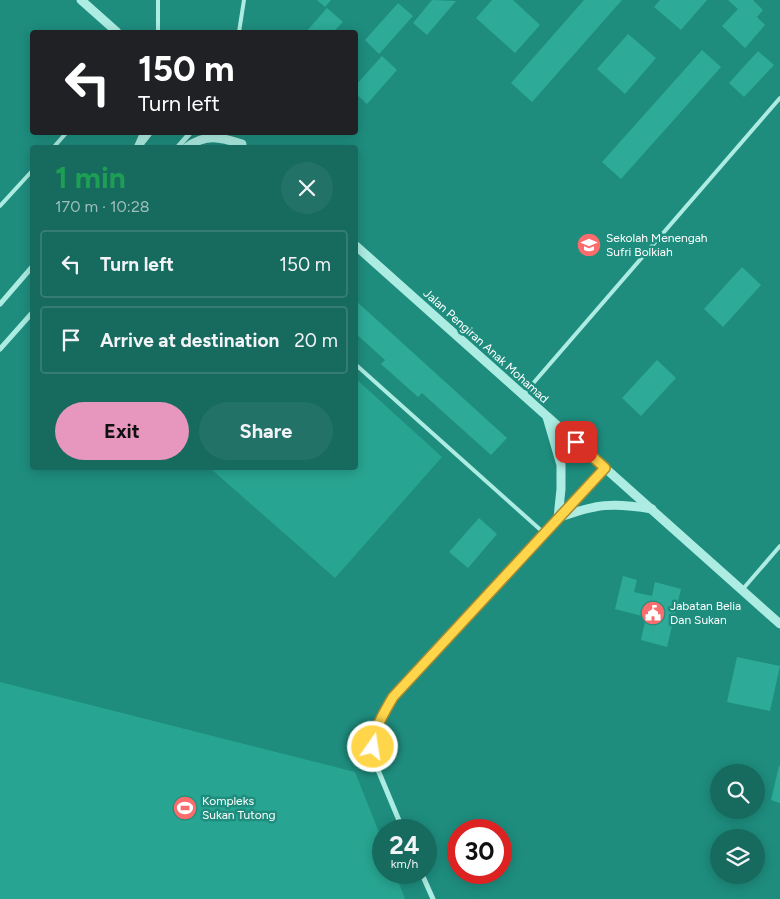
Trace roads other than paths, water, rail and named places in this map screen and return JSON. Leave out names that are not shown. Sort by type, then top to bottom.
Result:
[{"type":"street","points":[[81,0],[115,30]]},
{"type":"street","points":[[140,145],[149,135]]},
{"type":"street","points":[[180,145],[188,135]]},
{"type":"street","points":[[232,135],[243,145]]},
{"type":"street","points":[[192,145],[205,138],[221,137],[241,145]]},
{"type":"street","name":"Jalan Pengiran Anak Mohamad","points":[[358,248],[780,624]]},
{"type":"street","points":[[0,304],[30,269]]},
{"type":"street","points":[[0,349],[30,315]]},
{"type":"street","points":[[546,416],[561,465],[558,518]]},
{"type":"street","points":[[398,819],[373,758],[374,736],[393,697],[605,468]]},
{"type":"street","points":[[558,518],[599,505],[625,504],[652,509]]},
{"type":"street","points":[[426,884],[432,899]]},
{"type":"lane","points":[[158,0],[158,30]]},
{"type":"lane","points":[[239,30],[244,0]]},
{"type":"lane","points":[[523,395],[780,98]]},
{"type":"lane","points":[[56,145],[65,135]]},
{"type":"lane","points":[[0,206],[30,173]]},
{"type":"lane","points":[[358,367],[544,533]]},
{"type":"lane","points":[[742,590],[780,546]]},
{"type":"place","name":"Sekolah Menengah Sufri Bolkiah","points":[[589,245]]},
{"type":"place","name":"Jabatan Belia Dan Sukan","points":[[653,613]]},
{"type":"place","name":"Kompleks Sukan Tutong","points":[[185,808]]}]
